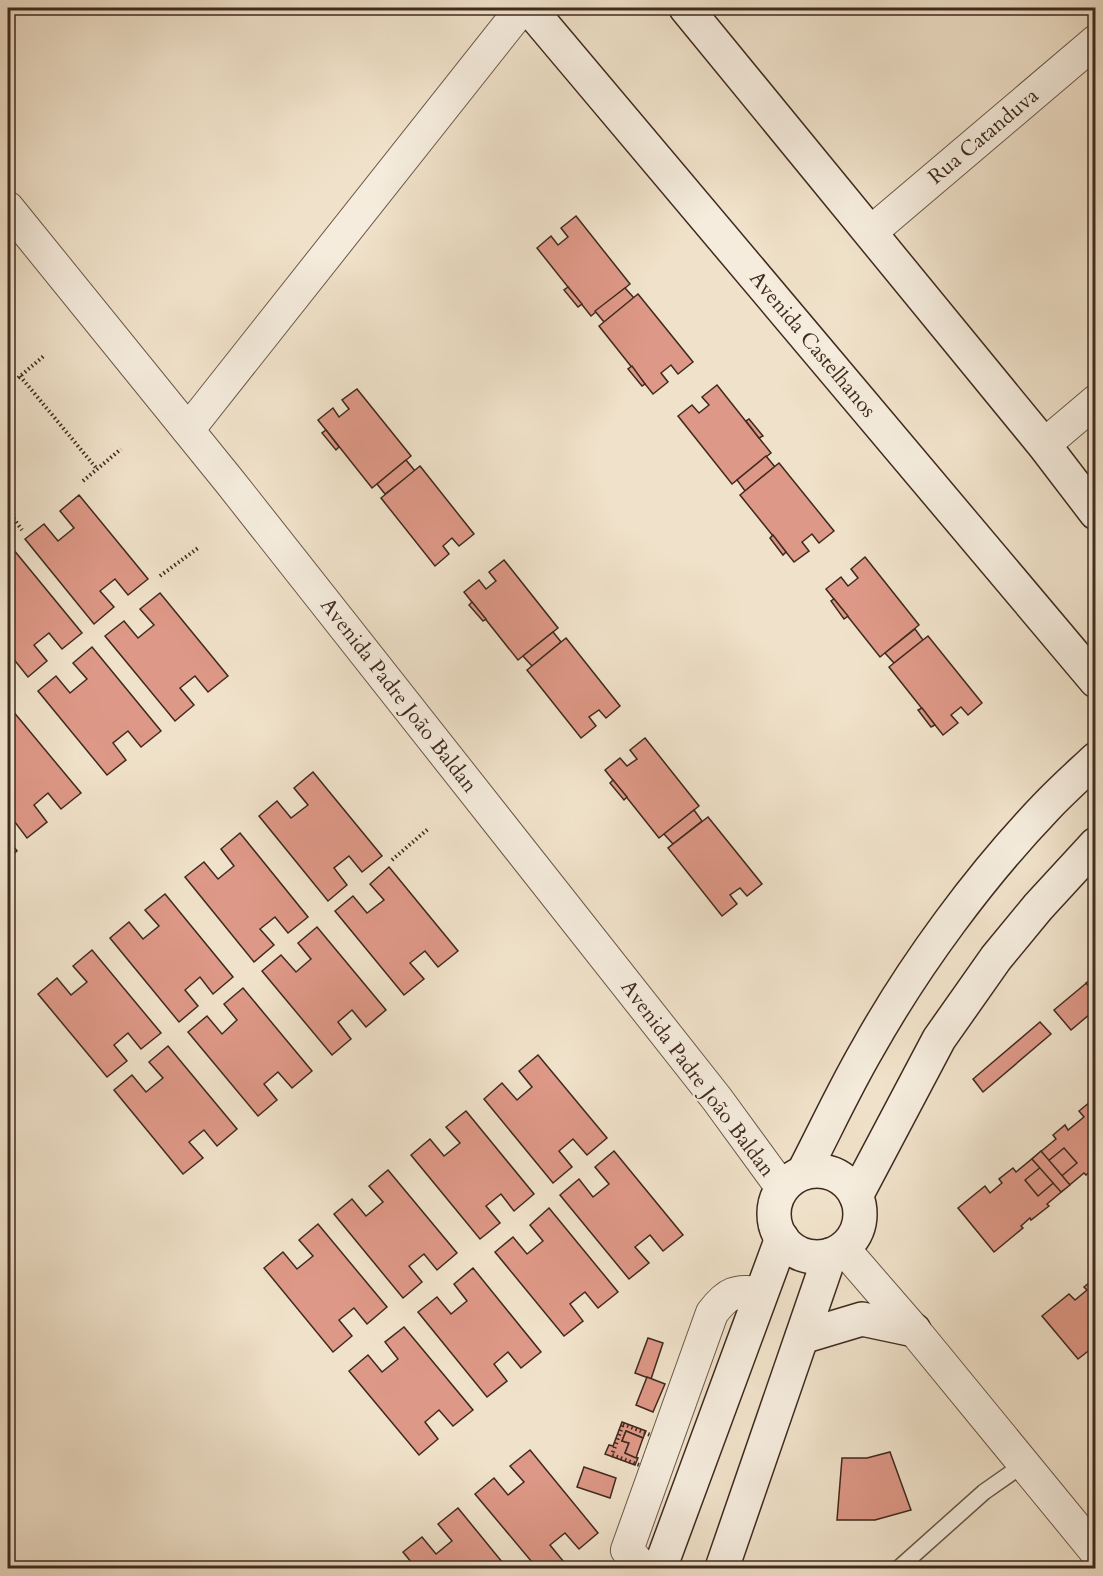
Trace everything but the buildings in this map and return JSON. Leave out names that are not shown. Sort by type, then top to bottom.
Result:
[{"type":"street","points":[[188,430],[522,8]]},
{"type":"street","name":"Avenida Castelhanos","points":[[530,8],[1095,681]]},
{"type":"street","points":[[686,8],[1044,445],[1095,513]]},
{"type":"street","name":"Rua Catanduva","points":[[871,232],[1095,41]]},
{"type":"street","name":"Avenida Padre João Baldan","points":[[8,208],[188,430],[717,1099],[793,1181]]},
{"type":"street","points":[[1044,445],[1095,401]]},
{"type":"street","points":[[837,1252],[809,1256],[790,1248],[775,1223],[775,1205],[793,1181],[868,1047],[964,904],[1046,807],[1095,759]]},
{"type":"street","points":[[856,1196],[939,1039],[996,957],[1095,844]]},
{"type":"street","points":[[722,1569],[802,1337],[837,1252],[857,1230],[860,1207],[851,1187],[834,1174],[813,1171],[793,1181]]},
{"type":"street","points":[[660,1569],[782,1238]]},
{"type":"street","points":[[837,1252],[914,1330],[1095,1552]]},
{"type":"street","points":[[631,1562],[712,1313],[724,1297],[744,1291],[761,1293]]},
{"type":"street","points":[[802,1337],[862,1319],[914,1330]]},
{"type":"lane","points":[[899,1569],[984,1492],[1024,1464]]},
{"type":"path","points":[[45,355],[19,377],[98,469]]},
{"type":"path","points":[[83,481],[121,448]]},
{"type":"path","points":[[8,511],[22,530]]},
{"type":"path","points":[[160,576],[198,548]]},
{"type":"path","points":[[392,860],[428,829]]}]
